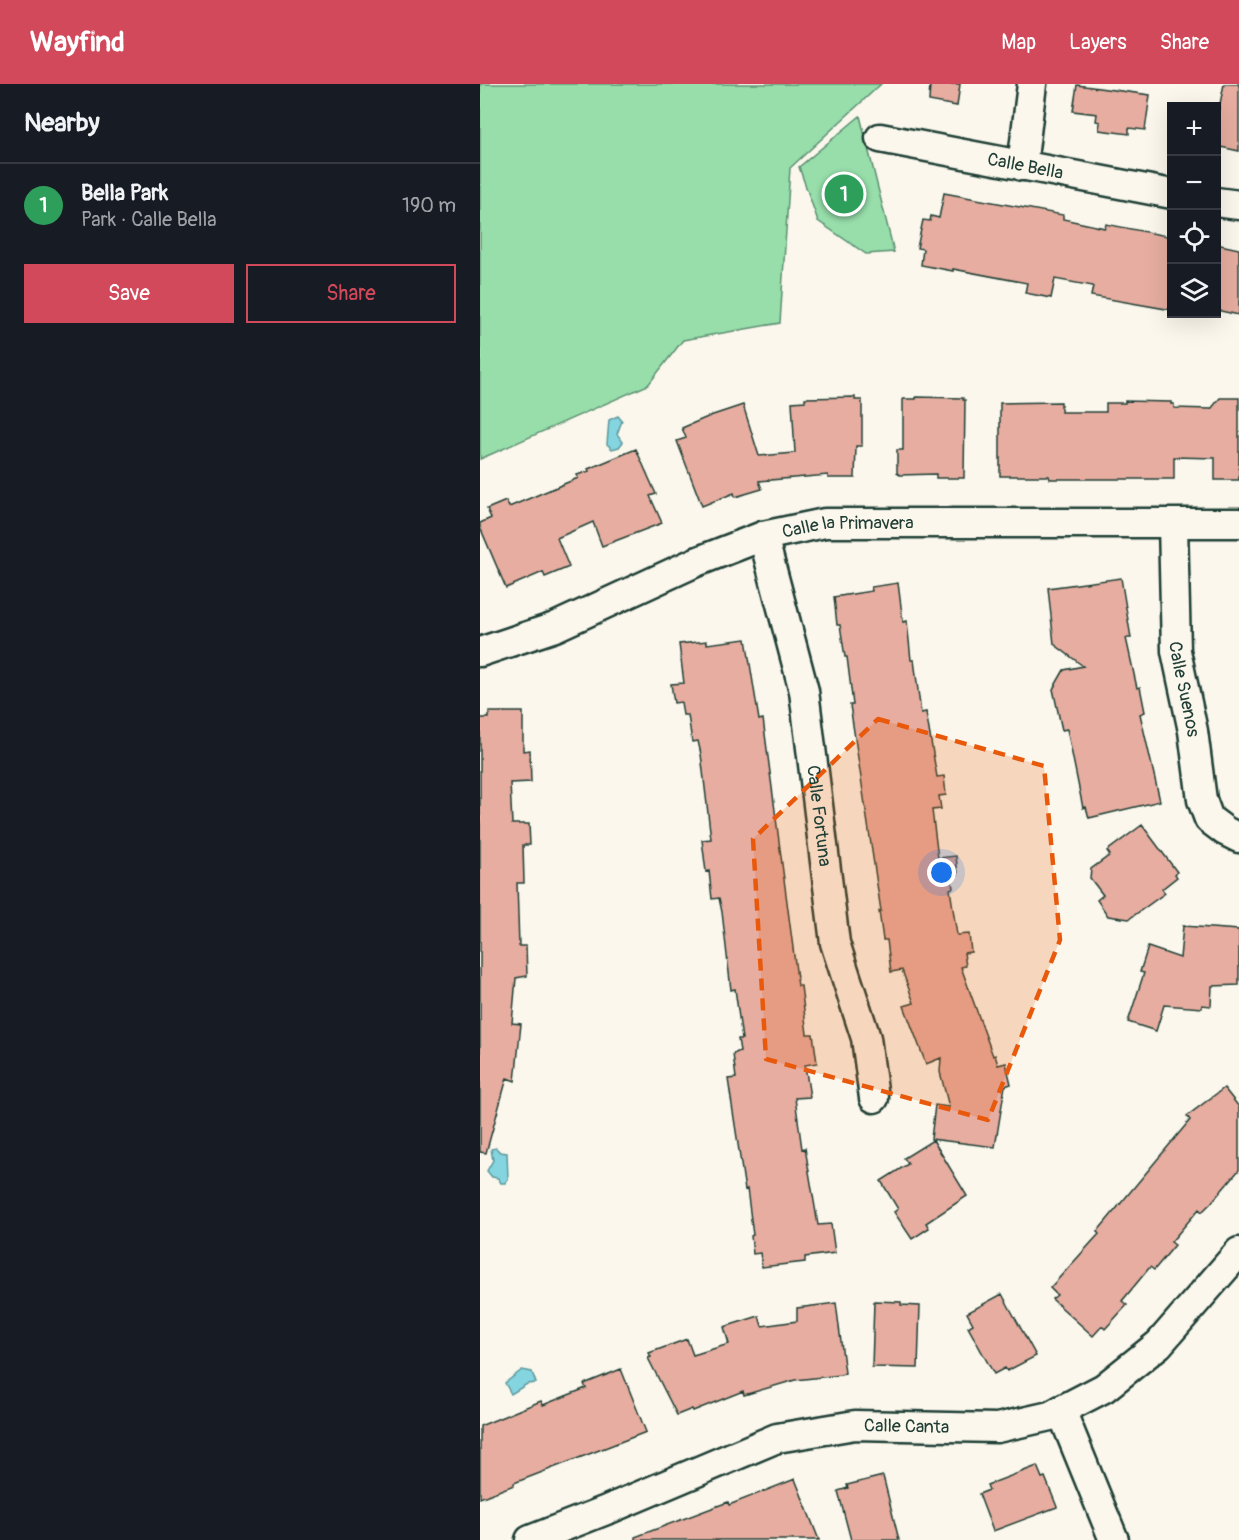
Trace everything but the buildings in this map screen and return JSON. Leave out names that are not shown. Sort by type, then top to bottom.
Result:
[{"type":"street","points":[[1022,166],[1032,84]]},
{"type":"street","name":"Calle Bella","points":[[880,138],[1167,193]]},
{"type":"street","points":[[1221,203],[1239,205]]},
{"type":"street","name":"Calle la Primavera","points":[[480,652],[555,627],[686,567],[763,536],[825,523],[1239,524]]},
{"type":"street","name":"Calle Suenos","points":[[1173,524],[1176,651],[1193,731],[1202,800],[1209,819],[1239,838]]},
{"type":"street","name":"Calle Fortuna","points":[[763,536],[804,691],[835,943],[866,1038],[874,1098]]},
{"type":"street","name":"Calle Canta","points":[[530,1540],[565,1534],[777,1438],[855,1425],[997,1428],[1050,1416],[1104,1388],[1159,1344],[1239,1252]]},
{"type":"street","points":[[1061,1410],[1113,1540]]},
{"type":"highlighted area","points":[[878,719],[1044,766],[1060,940],[988,1120],[766,1059],[753,839]]},
{"type":"green space","points":[[480,84],[881,84],[790,168],[780,323],[683,340],[648,385],[480,459]]},
{"type":"green space","points":[[860,116],[894,252],[866,254],[818,221],[799,167]]},
{"type":"water","points":[[618,416],[622,421],[617,434],[623,442],[619,447],[612,449],[607,444],[609,420]]},
{"type":"water","points":[[496,1148],[500,1152],[507,1153],[508,1179],[505,1183],[492,1177],[487,1171],[493,1160],[491,1149]]},
{"type":"water","points":[[522,1370],[532,1372],[536,1383],[527,1384],[511,1394],[505,1383]]},
{"type":"place","name":"Bella Park","points":[[844,194]]}]
